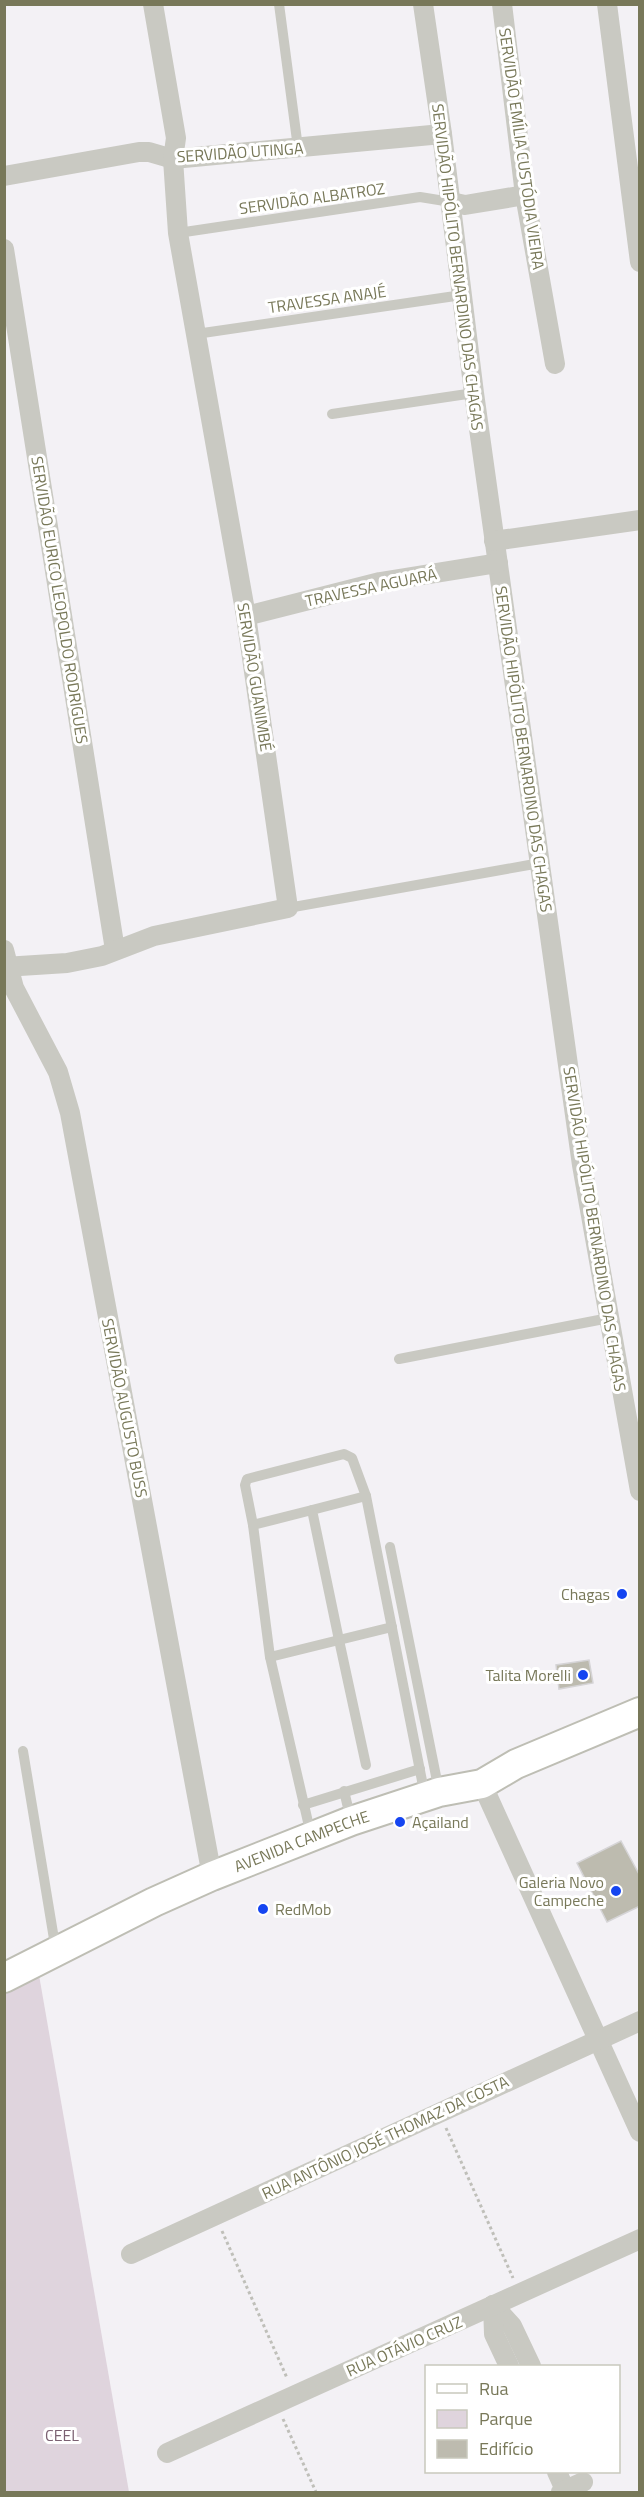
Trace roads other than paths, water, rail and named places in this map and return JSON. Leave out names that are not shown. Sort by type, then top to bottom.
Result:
[{"type":"main road","name":"AVENIDA CAMPECHE","points":[[4,1977],[212,1876],[351,1821],[432,1794],[482,1784],[516,1764],[639,1712]]},
{"type":"street","name":"SERVIDÃO GUANIMBÉ","points":[[153,4],[176,138],[173,159],[178,233],[246,616],[288,908]]},
{"type":"street","name":"SERVIDÃO HIPÓLITO BERNARDINO DAS CHAGAS","points":[[423,4],[451,202],[494,541],[582,1165],[638,1469],[639,1491]]},
{"type":"street","name":"SERVIDÃO EMÍLIA CUSTÓDIA VIEIRA","points":[[502,4],[525,195],[555,364]]},
{"type":"street","points":[[607,4],[635,184],[639,262]]},
{"type":"street","name":"SERVIDÃO UTINGA","points":[[4,176],[139,152],[149,152],[173,159],[442,134]]},
{"type":"street","points":[[451,202],[465,205],[525,195]]},
{"type":"street","name":"SERVIDÃO EURICO LEOPOLDO RODRIGUES","points":[[4,249],[115,950]]},
{"type":"street","points":[[494,541],[639,520]]},
{"type":"street","name":"TRAVESSA AGUARÁ","points":[[246,616],[380,582],[498,563]]},
{"type":"street","points":[[5,961],[67,963],[102,956],[154,936],[288,908]]},
{"type":"street","name":"SERVIDÃO AUGUSTO BUSS","points":[[5,961],[24,1009],[58,1072],[70,1113],[212,1876]]},
{"type":"street","points":[[482,1784],[639,2132]]},
{"type":"street","name":"RUA ANTÔNIO JOSÉ THOMAZ DA COSTA","points":[[131,2254],[639,2021]]},
{"type":"street","name":"RUA OTÁVIO CRUZ","points":[[168,2453],[639,2239]]},
{"type":"street","points":[[493,2305],[494,2334],[508,2365]]},
{"type":"street","points":[[493,2305],[512,2326],[530,2365]]},
{"type":"street","points":[[557,2473],[573,2487]]},
{"type":"lane","points":[[279,4],[298,148]]},
{"type":"lane","name":"SERVIDÃO ALBATROZ","points":[[178,233],[420,197],[451,202]]},
{"type":"lane","name":"TRAVESSA ANAJÉ","points":[[196,334],[462,295]]},
{"type":"lane","points":[[332,414],[474,393]]},
{"type":"lane","points":[[288,908],[540,863]]},
{"type":"lane","points":[[399,1359],[609,1318]]},
{"type":"lane","points":[[311,1836],[270,1657],[253,1526],[245,1485],[247,1479],[344,1454],[352,1458],[366,1496],[420,1769],[432,1794]]},
{"type":"lane","points":[[253,1526],[366,1496]]},
{"type":"lane","points":[[312,1510],[366,1765]]},
{"type":"lane","points":[[390,1547],[432,1794]]},
{"type":"lane","points":[[270,1657],[392,1627]]},
{"type":"lane","points":[[23,1751],[56,1951]]},
{"type":"lane","points":[[303,1805],[420,1769]]},
{"type":"lane","points":[[344,1791],[351,1821]]},
{"type":"place","name":"Chagas","points":[[622,1594]]},
{"type":"place","name":"Talita Morelli","points":[[583,1675]]},
{"type":"place","name":"Açailand","points":[[400,1822]]},
{"type":"place","name":"Galeria Novo Campeche","points":[[616,1891]]},
{"type":"place","name":"RedMob","points":[[263,1909]]},
{"type":"park label","name":"CEEL","points":[[62,2435]]}]
